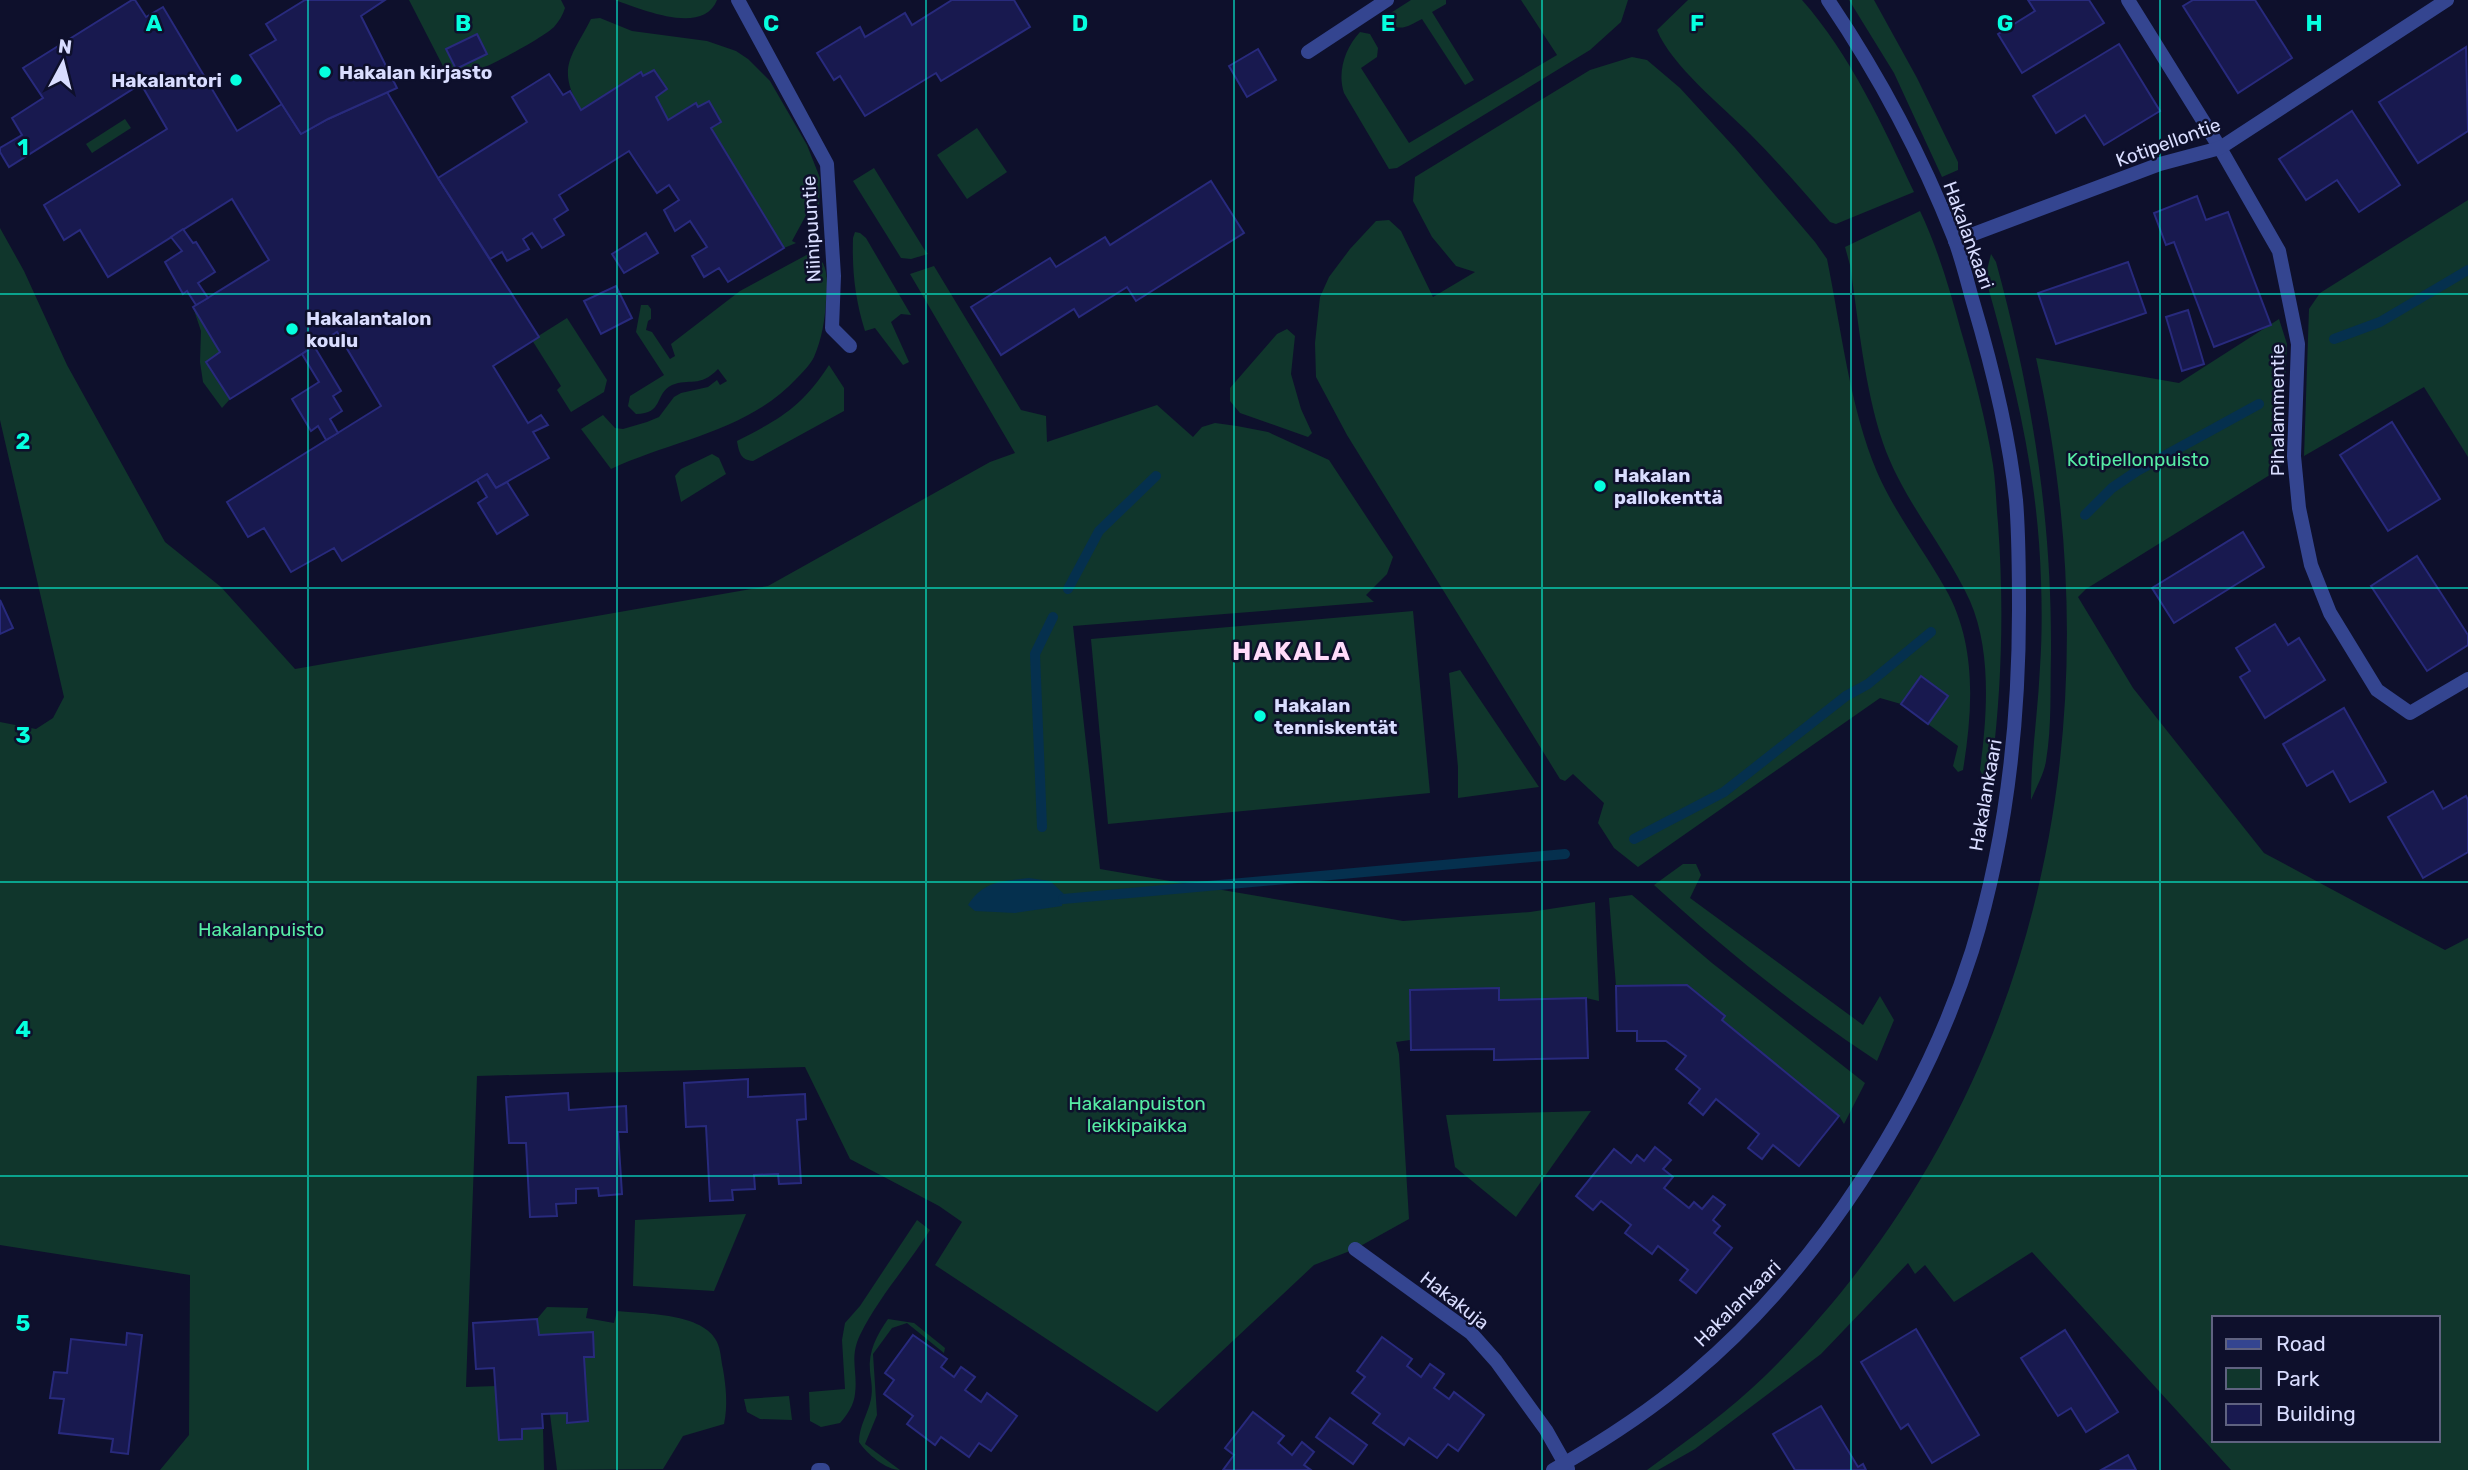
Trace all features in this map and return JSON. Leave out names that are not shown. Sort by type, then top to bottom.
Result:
[{"type":"street","name":"Niinipuuntie","points":[[738,0],[827,164],[834,276],[832,328],[850,346]]},
{"type":"street","points":[[1308,52],[1387,0]]},
{"type":"street","name":"Hakalankaari","points":[[1563,1468],[1632,1421],[1692,1375],[1754,1318],[1797,1270],[1875,1159],[1908,1102],[1950,1011],[1973,949],[2003,814],[2015,733],[2019,574],[2015,499],[2003,420],[1955,241],[1913,146],[1861,51],[1828,0]]},
{"type":"street","points":[[2128,0],[2220,148]]},
{"type":"street","name":"Kotipellontie","points":[[1955,241],[2160,164],[2220,148],[2447,0]]},
{"type":"street","name":"Pihalammentie","points":[[2220,148],[2279,251],[2298,344],[2294,456],[2298,508],[2311,565],[2330,612],[2377,690],[2410,713],[2468,679]]},
{"type":"street","name":"Hakakuja","points":[[1355,1249],[1471,1334],[1496,1361],[1546,1430],[1563,1468]]},
{"type":"green space","points":[[409,0],[561,0],[565,8],[554,27],[536,39],[491,64],[457,77],[447,74]]},
{"type":"green space","points":[[615,0],[717,0],[710,11],[685,18],[670,17]]},
{"type":"green space","points":[[1411,0],[1446,0],[1446,4],[1432,12],[1474,80],[1465,85],[1422,19],[1402,28],[1389,24],[1386,16]]},
{"type":"green space","points":[[1521,0],[1628,0],[1621,22],[1590,50],[1397,168],[1389,169],[1344,93],[1342,69],[1346,53],[1355,38],[1360,32],[1370,34],[1378,48],[1377,57],[1361,68],[1409,143],[1557,55]]},
{"type":"green space","points":[[1688,0],[1802,0],[1851,68],[1914,192],[1836,224],[1830,222],[1791,177],[1685,71],[1664,43],[1657,30]]},
{"type":"green space","points":[[1849,0],[1874,0],[1917,78],[1958,162],[1958,170],[1942,177],[1894,73]]},
{"type":"green space","points":[[600,18],[632,31],[707,41],[736,51],[770,81],[807,145],[820,178],[819,211],[811,206],[792,241],[796,243],[784,248],[711,128],[721,122],[696,104],[668,120],[656,97],[667,89],[641,73],[581,110],[569,84],[569,63],[591,19]]},
{"type":"green space","points":[[1632,57],[1647,60],[1680,88],[1735,148],[1827,259],[1853,395],[1868,447],[1892,502],[1955,609],[1963,631],[1970,677],[1969,724],[1963,770],[1958,772],[1953,766],[1958,746],[1928,724],[1921,677],[1901,704],[1880,698],[1638,867],[1614,848],[1598,823],[1604,803],[1573,774],[1565,781],[1560,779],[1347,435],[1316,377],[1315,343],[1320,297],[1329,277],[1376,221],[1389,220],[1401,231],[1433,297],[1475,272],[1456,266],[1432,237],[1413,201],[1415,177],[1590,70]]},
{"type":"green space","points":[[125,119],[131,128],[92,153],[86,144]]},
{"type":"green space","points":[[977,128],[1007,172],[967,199],[937,155]]},
{"type":"green space","points":[[874,168],[928,254],[911,259],[901,258],[853,181]]},
{"type":"green space","points":[[2468,200],[2468,457],[2424,387],[2304,456],[2309,309],[2320,293]]},
{"type":"green space","points":[[1920,211],[1952,300],[1979,398],[1994,472],[2001,584],[2000,675],[1992,766],[1988,773],[1982,774],[1980,770],[1986,685],[1982,641],[1977,621],[1960,581],[1913,504],[1883,443],[1867,377],[1845,247]]},
{"type":"green space","name":"Hakalanpuisto","points":[[0,228],[24,271],[67,365],[165,542],[221,587],[295,669],[768,586],[990,462],[1015,453],[910,274],[934,266],[1021,410],[1046,416],[1047,442],[1157,405],[1193,437],[1202,427],[1215,423],[1268,432],[1329,460],[1393,557],[1387,574],[1366,595],[1374,602],[1073,626],[1100,869],[1403,921],[1530,912],[1595,902],[1599,1001],[1586,998],[1499,1000],[1499,988],[1410,990],[1410,1040],[1396,1042],[1399,1054],[1409,1219],[1355,1249],[1314,1265],[1157,1412],[935,1265],[962,1222],[939,1206],[850,1159],[805,1067],[477,1076],[466,1387],[496,1386],[499,1440],[522,1439],[522,1429],[543,1428],[544,1470],[160,1470],[189,1435],[190,1275],[0,1245],[0,722],[36,729],[53,718],[64,697],[0,420]]},
{"type":"green space","points":[[855,232],[866,238],[911,315],[901,314],[891,322],[909,362],[903,365],[875,328],[865,331],[854,273]]},
{"type":"green space","points":[[812,252],[822,261],[827,293],[819,343],[814,357],[804,371],[778,396],[733,422],[611,469],[581,429],[603,415],[615,428],[623,429],[647,422],[659,417],[674,397],[681,393],[708,387],[717,380],[720,385],[727,381],[718,369],[706,379],[672,385],[666,389],[651,411],[636,414],[628,406],[630,396],[664,375],[636,332],[641,305],[648,305],[651,309],[651,319],[646,330],[652,332],[670,359],[675,356],[671,344],[740,291]]},
{"type":"green space","points":[[1991,254],[1996,262],[2020,360],[2037,456],[2048,554],[2051,654],[2049,734],[2045,766],[2031,800],[2041,646],[2039,543],[2024,432],[1988,287],[1987,270]]},
{"type":"green space","points":[[193,307],[220,352],[206,362],[230,399],[222,408],[203,382],[200,362],[201,331]]},
{"type":"green space","points":[[567,318],[607,380],[604,392],[571,412],[557,390],[561,386],[532,340]]},
{"type":"green space","name":"Kotipellonpuisto","points":[[2279,319],[2287,344],[2281,468],[2086,589],[2078,597],[2133,688],[2264,853],[2445,950],[2468,938],[2468,1470],[2231,1470],[2032,1252],[1954,1302],[1925,1265],[1915,1274],[1908,1263],[1821,1354],[1695,1449],[1658,1470],[1647,1470],[1723,1413],[1765,1376],[1859,1270],[1935,1154],[1993,1032],[2034,904],[2059,771],[2067,635],[2059,497],[2036,358],[2179,383]]},
{"type":"green space","points":[[1287,329],[1295,336],[1291,374],[1301,409],[1312,433],[1308,437],[1240,413],[1230,401],[1230,388],[1277,334]]},
{"type":"green space","points":[[829,365],[844,388],[844,411],[753,461],[743,457],[737,441],[766,426],[799,402]]},
{"type":"green space","points":[[712,454],[719,458],[726,474],[681,502],[675,476],[681,469]]},
{"type":"green space","name":"Hakalan tenniskentät","points":[[1413,611],[1430,793],[1108,824],[1091,639]]},
{"type":"green space","points":[[1460,670],[1539,787],[1458,798],[1458,767],[1449,673]]},
{"type":"green space","points":[[1683,864],[1696,864],[1701,875],[1690,898],[1863,1025],[1880,996],[1894,1020],[1877,1061],[1762,978],[1654,885]]},
{"type":"green space","points":[[1632,895],[1712,963],[1865,1083],[1844,1124],[1839,1116],[1722,1020],[1725,1016],[1687,985],[1616,986],[1609,898]]},
{"type":"green space","points":[[1591,1111],[1516,1217],[1455,1167],[1446,1115]]},
{"type":"green space","points":[[746,1214],[714,1291],[633,1286],[635,1220]]},
{"type":"green space","points":[[917,1220],[930,1230],[875,1308],[857,1343],[852,1406],[840,1423],[821,1427],[810,1421],[809,1392],[845,1389],[842,1340],[845,1323],[860,1306]]},
{"type":"green space","points":[[547,1307],[588,1308],[586,1318],[614,1323],[617,1311],[658,1314],[700,1325],[710,1332],[719,1348],[726,1396],[724,1424],[683,1436],[663,1469],[557,1470],[550,1414],[567,1413],[568,1423],[588,1421],[584,1357],[594,1356],[593,1333],[539,1335],[537,1319]]},
{"type":"green space","points":[[888,1319],[914,1323],[945,1348],[944,1353],[907,1323],[892,1328],[873,1354],[877,1415],[865,1444],[900,1470],[877,1460],[859,1442],[872,1395],[872,1350]]},
{"type":"green space","points":[[789,1396],[792,1420],[760,1419],[747,1412],[744,1399]]},
{"type":"water","points":[[1029,878],[1050,881],[1064,894],[1062,906],[1015,913],[975,911],[968,905],[987,887]]},
{"type":"building","points":[[135,0],[146,17],[163,7],[237,131],[282,104],[301,134],[387,92],[539,337],[493,366],[528,423],[541,415],[548,425],[533,432],[549,458],[496,488],[487,474],[342,561],[334,548],[291,572],[264,528],[248,537],[227,502],[381,406],[337,332],[230,399],[206,362],[220,352],[193,307],[269,260],[232,199],[108,277],[80,230],[64,240],[44,205],[167,129],[141,84],[9,167],[0,152],[0,148],[22,135],[12,118],[43,98],[23,68]]},
{"type":"building","name":"Hakalan kirjasto","points":[[305,0],[385,0],[361,16],[397,88],[301,134],[250,55],[276,40],[266,24]]},
{"type":"building","points":[[952,0],[1014,0],[1030,27],[941,81],[936,73],[865,116],[840,76],[834,80],[817,53],[860,27],[865,37],[905,13],[912,25]]},
{"type":"building","points":[[2028,0],[2089,0],[2104,23],[2022,73],[1998,34],[2035,11]]},
{"type":"building","points":[[2193,0],[2255,0],[2292,58],[2238,93],[2183,6]]},
{"type":"building","points":[[477,34],[487,54],[456,69],[446,49]]},
{"type":"building","points":[[2119,44],[2160,111],[2104,145],[2085,115],[2056,133],[2033,96]]},
{"type":"building","points":[[2466,47],[2468,131],[2418,163],[2379,102]]},
{"type":"building","points":[[1258,49],[1276,80],[1247,97],[1229,66]]},
{"type":"building","points":[[654,70],[667,89],[656,97],[668,120],[696,103],[698,107],[709,101],[721,122],[711,128],[784,248],[728,282],[719,268],[704,277],[692,256],[707,247],[690,221],[675,231],[664,210],[679,200],[669,185],[657,193],[629,151],[559,195],[568,210],[554,219],[564,235],[542,248],[532,233],[523,239],[529,249],[507,261],[502,252],[490,259],[438,178],[527,122],[512,97],[549,74],[563,95],[570,91],[581,110],[641,72],[643,76]]},
{"type":"building","points":[[2352,111],[2400,185],[2359,212],[2337,180],[2306,200],[2279,159]]},
{"type":"building","points":[[1211,181],[1244,233],[1136,301],[1127,287],[1079,317],[1074,309],[1001,355],[971,307],[1050,258],[1056,267],[1105,237],[1110,245]]},
{"type":"building","points":[[2197,196],[2206,220],[2228,212],[2271,325],[2214,347],[2174,242],[2166,245],[2154,213]]},
{"type":"building","points":[[183,229],[193,243],[196,242],[215,272],[198,283],[208,298],[196,305],[187,291],[183,294],[165,262],[182,251],[171,237]]},
{"type":"building","points":[[646,233],[658,253],[624,273],[612,254]]},
{"type":"building","points":[[2128,262],[2146,313],[2056,344],[2038,293]]},
{"type":"building","points":[[616,286],[632,318],[601,334],[584,301]]},
{"type":"building","points":[[2188,310],[2204,364],[2182,371],[2166,317]]},
{"type":"building","points":[[314,346],[341,391],[333,396],[342,411],[330,419],[338,433],[326,440],[318,426],[311,431],[292,399],[319,382],[302,354]]},
{"type":"building","points":[[2392,422],[2440,499],[2388,531],[2340,455]]},
{"type":"building","points":[[487,474],[496,488],[507,482],[528,515],[497,534],[478,503],[487,497],[477,480]]},
{"type":"building","points":[[2243,532],[2264,567],[2174,623],[2152,588]]},
{"type":"building","points":[[2417,556],[2468,635],[2468,645],[2427,671],[2371,586]]},
{"type":"building","points":[[0,600],[13,628],[0,634]]},
{"type":"building","points":[[2275,624],[2288,645],[2299,638],[2325,680],[2265,718],[2240,677],[2250,671],[2236,648]]},
{"type":"building","points":[[1921,676],[1948,696],[1928,724],[1901,704]]},
{"type":"building","points":[[2344,708],[2386,782],[2350,802],[2333,771],[2307,786],[2283,744]]},
{"type":"building","points":[[2433,791],[2443,809],[2466,796],[2468,852],[2423,878],[2388,817]]},
{"type":"building","points":[[1687,985],[1725,1016],[1722,1020],[1839,1116],[1799,1166],[1773,1145],[1762,1159],[1748,1148],[1759,1134],[1716,1099],[1703,1115],[1689,1103],[1700,1089],[1676,1069],[1686,1056],[1666,1041],[1637,1041],[1637,1031],[1617,1031],[1616,986]]},
{"type":"building","points":[[1499,988],[1499,1000],[1586,998],[1588,1058],[1494,1060],[1494,1049],[1411,1050],[1410,990]]},
{"type":"building","points":[[748,1079],[748,1097],[805,1094],[806,1119],[797,1120],[801,1183],[779,1184],[778,1174],[754,1175],[755,1189],[732,1190],[733,1200],[710,1201],[706,1126],[686,1127],[684,1083]]},
{"type":"building","points":[[568,1093],[569,1110],[626,1106],[627,1132],[618,1132],[622,1194],[599,1196],[598,1188],[576,1189],[576,1203],[556,1204],[557,1216],[530,1217],[526,1143],[509,1143],[506,1097]]},
{"type":"building","points":[[1655,1147],[1671,1160],[1663,1169],[1673,1177],[1664,1188],[1689,1208],[1694,1202],[1702,1209],[1713,1196],[1725,1205],[1713,1220],[1720,1226],[1714,1233],[1732,1248],[1696,1293],[1680,1280],[1688,1270],[1658,1246],[1652,1254],[1625,1233],[1631,1225],[1601,1201],[1593,1210],[1576,1196],[1614,1149],[1631,1163],[1637,1155],[1644,1161]]},
{"type":"building","points":[[537,1319],[539,1335],[593,1332],[594,1357],[584,1357],[588,1421],[567,1423],[567,1413],[542,1414],[543,1428],[522,1429],[522,1439],[499,1440],[494,1368],[476,1369],[473,1323]]},
{"type":"building","points":[[1916,1329],[1979,1435],[1932,1463],[1908,1424],[1901,1429],[1861,1362]]},
{"type":"building","points":[[2065,1330],[2118,1412],[2086,1432],[2071,1408],[2058,1416],[2021,1358]]},
{"type":"building","points":[[127,1333],[142,1335],[128,1454],[111,1452],[113,1439],[59,1433],[64,1399],[50,1398],[54,1372],[67,1373],[71,1339],[126,1345]]},
{"type":"building","points":[[913,1335],[947,1359],[941,1367],[954,1377],[961,1367],[975,1377],[965,1390],[981,1402],[987,1393],[1017,1416],[991,1451],[979,1443],[969,1457],[941,1437],[935,1445],[907,1424],[913,1416],[884,1394],[894,1380],[885,1373]]},
{"type":"building","points":[[1382,1337],[1412,1359],[1407,1366],[1421,1377],[1430,1364],[1444,1374],[1434,1388],[1449,1399],[1454,1392],[1484,1415],[1458,1451],[1448,1444],[1437,1458],[1409,1438],[1404,1445],[1373,1423],[1380,1414],[1352,1393],[1365,1377],[1357,1371]]},
{"type":"building","points":[[1821,1406],[1858,1467],[1863,1464],[1866,1470],[1795,1470],[1773,1434]]},
{"type":"building","points":[[1253,1412],[1284,1436],[1278,1443],[1292,1455],[1302,1442],[1314,1452],[1304,1465],[1311,1470],[1223,1470],[1234,1455],[1225,1448]]},
{"type":"building","points":[[1330,1418],[1367,1445],[1353,1464],[1316,1437]]},
{"type":"building","points":[[2128,1455],[2136,1470],[2101,1470]]},
{"type":"waterway","points":[[2334,339],[2380,322],[2468,270]]},
{"type":"waterway","points":[[2085,515],[2112,488],[2137,471],[2259,404]]},
{"type":"waterway","points":[[1068,589],[1099,531],[1156,476]]},
{"type":"waterway","points":[[1042,827],[1035,654],[1053,617]]},
{"type":"waterway","points":[[1634,839],[1724,792],[1846,696],[1868,684],[1931,632]]},
{"type":"waterway","points":[[1063,899],[1565,854]]},
{"type":"place","name":"Hakalan kirjasto","points":[[325,72]]},
{"type":"place","name":"Hakalantori","points":[[236,80]]},
{"type":"place","name":"Hakalantalon koulu","points":[[292,329]]},
{"type":"place","name":"Hakalan pallokenttä","points":[[1600,486]]},
{"type":"place","name":"Hakalan tenniskentät","points":[[1260,716]]},
{"type":"district","name":"HAKALA","points":[[1292,651]]},
{"type":"park label","name":"Hakalanpuiston leikkipaikka","points":[[1137,1114]]}]
